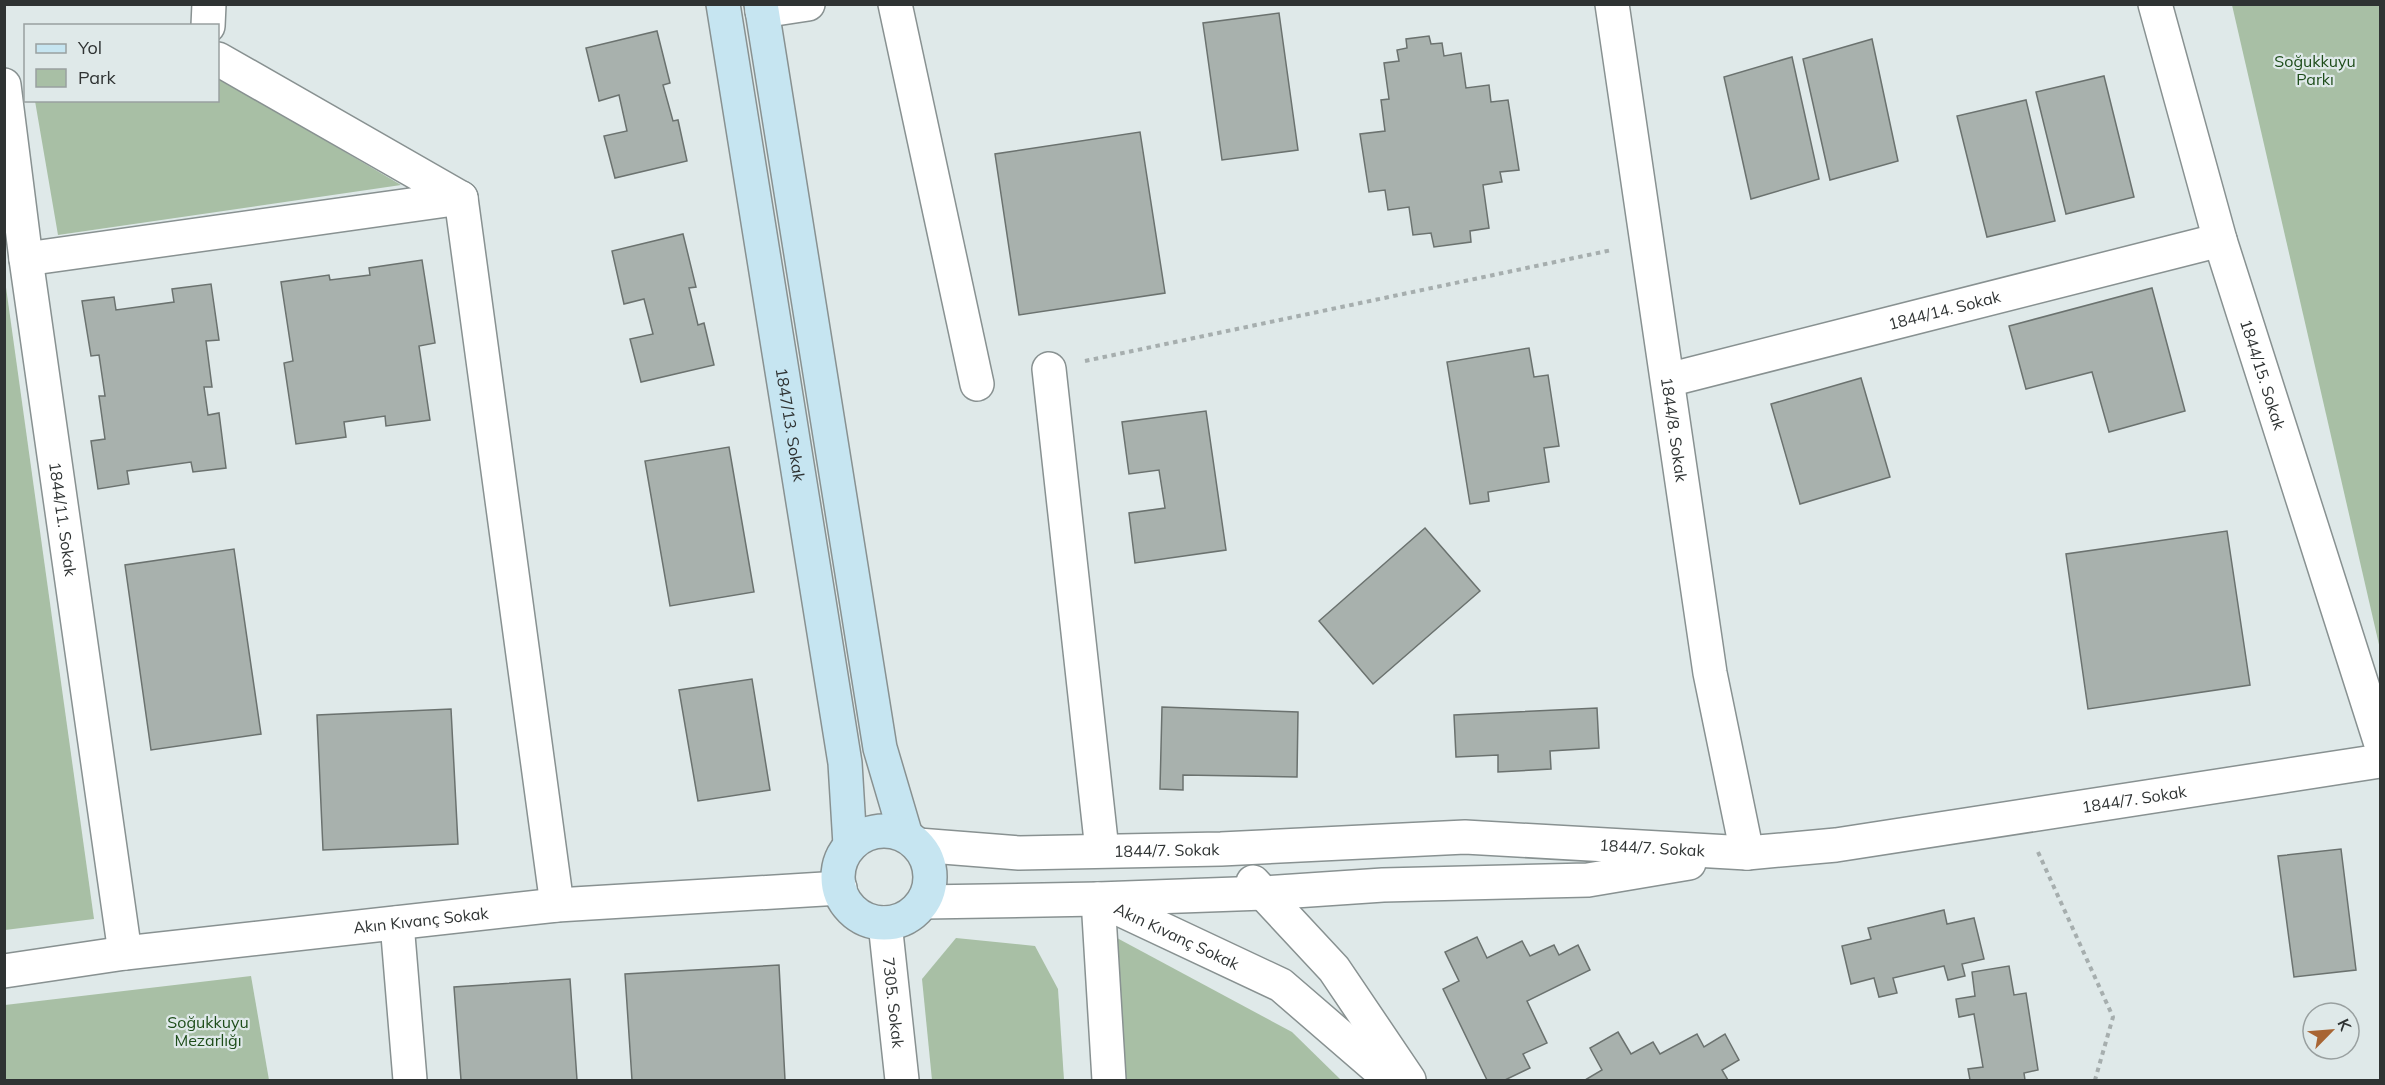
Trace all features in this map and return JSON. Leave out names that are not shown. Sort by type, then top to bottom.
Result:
[{"type":"main road","name":"1847/13. Sokak","points":[[723,4],[845,763],[850,845]]},
{"type":"main road","points":[[761,8],[880,748],[912,840],[927,858],[931,873],[924,902],[900,921],[885,923],[869,921],[856,913],[845,902],[838,873],[842,858],[850,845],[862,836],[876,831],[891,831],[912,840]]},
{"type":"street","points":[[208,24],[209,4]]},
{"type":"street","points":[[761,8],[808,4]]},
{"type":"street","points":[[895,4],[977,384]]},
{"type":"street","name":"1844/8. Sokak","points":[[1612,4],[1710,673],[1747,854]]},
{"type":"street","name":"1844/15. Sokak","points":[[2155,4],[2220,240],[2380,741]]},
{"type":"street","points":[[219,60],[461,198]]},
{"type":"street","name":"1844/11. Sokak","points":[[4,85],[26,259],[125,953]]},
{"type":"street","points":[[26,259],[461,198]]},
{"type":"street","points":[[461,198],[557,905]]},
{"type":"street","name":"1844/14. Sokak","points":[[1668,380],[2220,240]]},
{"type":"street","points":[[1049,369],[1102,850]]},
{"type":"street","name":"1844/7. Sokak","points":[[912,840],[1019,853],[1221,849],[1465,837],[1747,854],[1836,845],[2380,760]]},
{"type":"street","points":[[1221,849],[1334,969],[1409,1080]]},
{"type":"street","points":[[1109,1080],[1098,899],[1264,893],[1383,885],[1588,880],[1747,854]]},
{"type":"street","name":"Akın Kıvanç Sokak","points":[[4,971],[125,953],[557,905],[840,888]]},
{"type":"street","name":"Akın Kıvanç Sokak","points":[[924,902],[1098,899],[1281,985],[1391,1080]]},
{"type":"street","points":[[397,923],[410,1080]]},
{"type":"street","name":"7305. Sokak","points":[[885,923],[902,1080]]},
{"type":"path","points":[[1049,369],[1647,243]]},
{"type":"path","points":[[2022,816],[2113,1017],[2095,1080]]},
{"type":"green space","name":"Soğukkuyu Parkı","points":[[2232,5],[2380,5],[2380,649]]},
{"type":"green space","points":[[219,78],[401,185],[58,235],[35,102],[219,102]]},
{"type":"green space","points":[[4,273],[94,919],[5,930],[4,930]]},
{"type":"green space","points":[[956,938],[1035,946],[1058,989],[1064,1080],[932,1080],[922,979]]},
{"type":"green space","points":[[1117,938],[1292,1032],[1341,1080],[1125,1080]]},
{"type":"green space","name":"Soğukkuyu Mezarlığı","points":[[251,976],[269,1080],[5,1080],[5,1005]]},
{"type":"building","points":[[1279,13],[1298,150],[1222,160],[1203,23]]},
{"type":"building","points":[[657,31],[670,83],[663,85],[673,121],[678,120],[687,161],[615,178],[604,136],[627,131],[619,95],[599,101],[586,48]]},
{"type":"building","points":[[1429,36],[1431,44],[1442,43],[1444,56],[1461,53],[1466,88],[1489,85],[1491,102],[1508,100],[1519,170],[1500,172],[1502,182],[1483,185],[1489,228],[1470,231],[1471,242],[1434,247],[1431,233],[1413,235],[1409,207],[1388,210],[1385,190],[1369,192],[1360,134],[1385,131],[1381,100],[1389,99],[1384,63],[1399,61],[1397,50],[1407,48],[1406,39]]},
{"type":"building","points":[[1872,39],[1898,161],[1830,180],[1803,59]]},
{"type":"building","points":[[1792,57],[1819,179],[1751,199],[1724,77]]},
{"type":"building","points":[[2104,76],[2134,197],[2066,214],[2036,92]]},
{"type":"building","points":[[2026,100],[2055,221],[1987,237],[1957,116]]},
{"type":"building","points":[[1140,132],[1165,293],[1019,315],[995,154]]},
{"type":"building","points":[[683,234],[696,287],[689,288],[698,325],[704,323],[714,365],[641,382],[630,339],[653,334],[644,299],[624,304],[612,251]]},
{"type":"building","points":[[422,260],[435,343],[419,346],[430,420],[386,426],[385,416],[344,422],[346,437],[296,444],[284,363],[293,361],[281,282],[329,275],[330,280],[370,275],[369,268]]},
{"type":"building","points":[[211,284],[219,340],[206,341],[212,387],[204,387],[208,415],[219,413],[226,468],[193,472],[191,462],[127,471],[129,484],[98,489],[91,441],[105,439],[99,396],[105,396],[99,355],[91,356],[82,301],[114,297],[116,310],[174,302],[172,289]]},
{"type":"building","points":[[2152,288],[2185,411],[2109,432],[2092,372],[2026,389],[2009,326]]},
{"type":"building","points":[[1529,348],[1534,377],[1548,375],[1559,446],[1544,448],[1549,482],[1488,492],[1489,501],[1470,504],[1447,362]]},
{"type":"building","points":[[1861,378],[1890,477],[1800,504],[1771,404]]},
{"type":"building","points":[[1206,411],[1226,550],[1135,563],[1129,513],[1165,508],[1159,470],[1129,474],[1122,422]]},
{"type":"building","points":[[729,447],[754,592],[670,606],[645,461]]},
{"type":"building","points":[[1425,528],[1480,591],[1373,684],[1319,621]]},
{"type":"building","points":[[2227,531],[2250,685],[2088,709],[2066,554]]},
{"type":"building","points":[[234,549],[261,734],[151,750],[125,565]]},
{"type":"building","points":[[752,679],[770,790],[698,801],[679,690]]},
{"type":"building","points":[[1162,707],[1298,712],[1297,777],[1183,775],[1183,790],[1160,789]]},
{"type":"building","points":[[1597,708],[1599,748],[1550,751],[1551,769],[1498,772],[1498,755],[1456,757],[1454,715]]},
{"type":"building","points":[[451,709],[458,844],[323,850],[317,715]]},
{"type":"building","points":[[2341,849],[2356,970],[2294,977],[2278,856]]},
{"type":"building","points":[[1944,910],[1947,924],[1974,918],[1984,959],[1962,964],[1965,976],[1948,980],[1944,966],[1893,978],[1897,993],[1879,997],[1874,978],[1851,984],[1842,946],[1871,939],[1868,928]]},
{"type":"building","points":[[1477,937],[1487,958],[1522,941],[1530,956],[1554,945],[1559,955],[1578,945],[1590,970],[1527,1001],[1547,1043],[1523,1054],[1530,1068],[1505,1080],[1487,1080],[1443,989],[1459,981],[1445,952]]},
{"type":"building","points":[[779,965],[785,1080],[632,1080],[625,974]]},
{"type":"building","points":[[2009,966],[2014,995],[2026,993],[2038,1070],[2024,1073],[2025,1080],[1970,1080],[1968,1069],[1983,1067],[1974,1014],[1959,1017],[1956,999],[1975,996],[1972,972]]},
{"type":"building","points":[[570,979],[577,1080],[461,1080],[454,987]]},
{"type":"building","points":[[1618,1032],[1631,1054],[1653,1042],[1660,1054],[1697,1034],[1704,1047],[1725,1034],[1739,1060],[1722,1070],[1728,1080],[1585,1080],[1602,1070],[1590,1048]]}]
